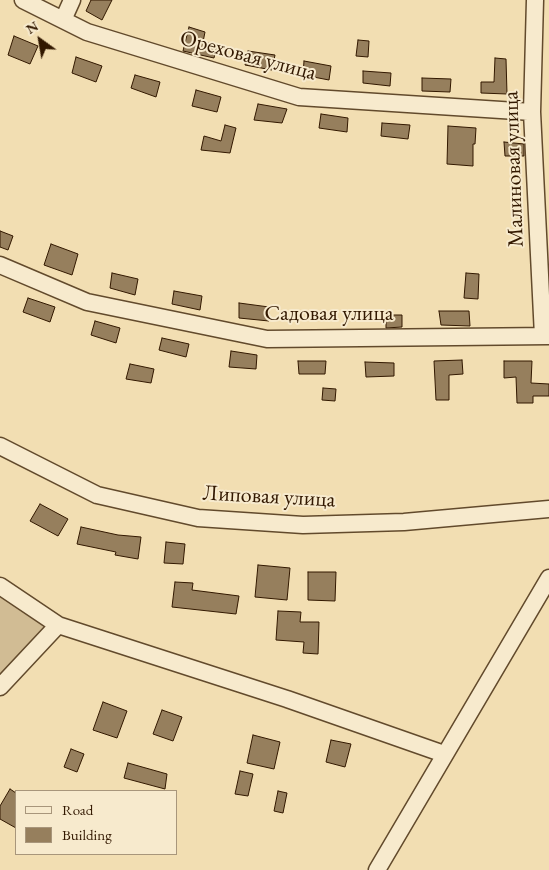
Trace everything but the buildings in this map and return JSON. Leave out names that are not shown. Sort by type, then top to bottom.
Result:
[{"type":"street","name":"Ореховая улица","points":[[23,0],[87,32],[299,97],[532,112]]},
{"type":"street","points":[[63,20],[72,0]]},
{"type":"street","name":"Малиновая улица","points":[[535,0],[532,112],[546,336]]},
{"type":"street","name":"Садовая улица","points":[[0,265],[87,302],[267,339],[546,336]]},
{"type":"street","name":"Липовая улица","points":[[0,446],[96,495],[198,518],[303,525],[404,522],[549,509]]},
{"type":"street","points":[[377,870],[549,578]]},
{"type":"street","points":[[0,586],[58,625],[287,699],[444,754]]},
{"type":"street","points":[[0,687],[58,625]]},
{"type":"shaded area","points":[[0,586],[58,625],[0,687]]}]
